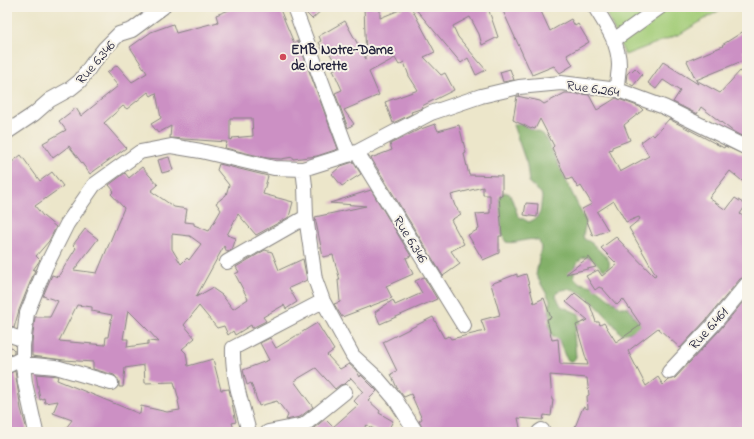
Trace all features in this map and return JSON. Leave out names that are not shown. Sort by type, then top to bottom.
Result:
[{"type":"street","name":"Rue 6.346","points":[[7,132],[34,114],[50,100],[70,89],[80,81],[92,64],[119,34],[132,30],[164,7]]},
{"type":"street","name":"Rue 6.346","points":[[294,7],[353,154],[464,326]]},
{"type":"street","points":[[595,7],[614,40],[619,65],[616,82],[618,90]]},
{"type":"street","points":[[614,40],[660,7]]},
{"type":"street","name":"Rue 6.264","points":[[36,432],[25,383],[23,361],[27,314],[46,266],[67,224],[94,185],[140,152],[170,146],[201,151],[274,168],[303,169],[353,154],[431,113],[481,96],[519,87],[561,83],[618,90],[664,107],[747,148]]},
{"type":"street","points":[[303,169],[306,217],[315,279],[323,302],[354,356],[377,378],[395,399],[416,432]]},
{"type":"street","points":[[227,262],[306,217]]},
{"type":"street","name":"Rue 6.461","points":[[669,372],[712,326],[747,284]]},
{"type":"street","points":[[250,432],[237,382],[233,361],[233,348],[323,302]]},
{"type":"street","points":[[7,334],[24,340]]},
{"type":"street","points":[[7,366],[23,361],[56,367],[111,383]]},
{"type":"street","points":[[268,432],[304,425],[345,392]]},
{"type":"green space","points":[[725,7],[680,34],[625,55],[604,8]]},
{"type":"green space","points":[[513,125],[523,125],[544,135],[586,222],[583,235],[584,239],[593,244],[609,262],[609,267],[604,270],[592,259],[584,257],[576,265],[574,278],[580,283],[593,286],[620,307],[628,307],[637,321],[655,311],[661,315],[631,332],[621,334],[598,307],[583,294],[576,290],[570,289],[558,291],[556,296],[561,306],[579,314],[580,317],[580,324],[574,333],[576,357],[573,361],[569,361],[565,356],[559,340],[549,333],[550,300],[536,275],[541,248],[539,241],[531,239],[510,243],[506,242],[501,231],[498,209],[501,196],[504,192],[510,194],[518,216],[529,222],[535,219],[540,213],[541,193],[529,183],[527,165]]},
{"type":"building","points":[[237,7],[279,7],[294,43],[298,41],[338,149],[317,156],[281,159],[267,158],[225,148],[227,142],[170,138],[171,126],[158,133],[151,124],[161,118],[156,93],[151,96],[148,92],[127,109],[123,106],[104,123],[126,148],[90,174],[69,146],[53,158],[43,143],[66,130],[59,121],[76,108],[81,116],[118,86],[107,73],[117,65],[132,82],[147,73],[130,47],[151,32],[173,24],[176,33],[218,22],[216,15]],"holes":[[[230,118],[252,118],[253,136],[232,138],[233,139],[230,140]]]},
{"type":"building","points":[[303,7],[325,7],[312,19],[305,12]]},
{"type":"building","points":[[364,7],[380,7],[380,18],[407,7],[411,7],[435,52],[424,57],[441,75],[445,73],[454,90],[393,123],[385,102],[418,90],[409,76],[404,62],[399,65],[395,58],[369,72],[379,95],[344,110],[354,124],[348,128],[335,93],[342,90],[333,70],[338,67],[327,49],[323,52],[319,42],[321,41],[319,36],[345,21],[366,59]]},
{"type":"building","points":[[414,7],[490,7],[488,8],[498,37],[482,45],[479,34],[470,17],[453,26],[458,37],[486,70],[476,75],[468,58],[461,63]]},
{"type":"building","points":[[512,7],[539,7],[550,31],[571,19],[575,26],[578,24],[589,42],[567,55],[573,65],[560,73],[554,66],[532,75],[503,11]]},
{"type":"building","points":[[747,29],[747,49],[743,51],[747,59],[696,80],[687,61],[723,46],[722,45]]},
{"type":"building","points":[[663,62],[698,84],[696,80],[720,93],[740,71],[747,76],[747,139],[734,132],[701,107],[697,114],[673,102],[680,91],[663,80],[656,89],[648,83]]},
{"type":"building","points":[[635,68],[642,75],[633,86],[626,81],[627,74]]},
{"type":"building","points":[[510,69],[514,80],[503,82],[500,72]]},
{"type":"building","points":[[565,93],[589,95],[597,110],[616,98],[640,107],[643,110],[624,125],[630,140],[612,147],[612,149],[609,150],[620,172],[649,156],[641,142],[652,134],[654,136],[669,119],[724,148],[725,146],[747,156],[747,185],[730,171],[709,198],[726,210],[735,198],[746,205],[740,214],[747,219],[747,276],[740,279],[706,320],[680,348],[658,328],[628,351],[646,386],[658,377],[663,385],[668,380],[675,378],[718,332],[747,297],[747,432],[675,432],[660,430],[661,432],[573,432],[583,407],[588,409],[587,396],[589,395],[587,378],[550,375],[553,400],[551,416],[544,415],[543,420],[518,418],[521,432],[440,432],[440,429],[424,432],[419,421],[422,419],[411,394],[404,397],[397,388],[391,374],[397,371],[383,342],[433,317],[444,338],[449,336],[451,339],[485,331],[481,320],[500,315],[491,284],[517,274],[517,277],[526,274],[534,303],[544,298],[551,318],[547,319],[552,340],[558,339],[560,364],[588,365],[576,325],[588,320],[566,302],[575,293],[590,305],[596,322],[599,322],[600,325],[604,323],[616,342],[641,325],[623,299],[617,305],[602,288],[599,287],[595,290],[586,276],[598,270],[602,276],[617,264],[601,248],[616,237],[654,276],[656,275],[629,228],[640,219],[639,217],[626,222],[614,201],[597,212],[608,230],[593,236],[582,209],[592,204],[581,186],[578,188],[572,178],[567,180],[552,148],[554,146],[540,119],[535,129],[531,129],[513,120],[517,96],[540,101],[544,104]]},
{"type":"building","points":[[435,124],[438,131],[459,125],[466,153],[464,154],[469,175],[502,176],[502,196],[499,195],[502,236],[499,236],[499,253],[483,260],[468,235],[479,229],[476,214],[490,213],[490,195],[483,195],[483,187],[451,195],[455,206],[461,214],[451,220],[464,244],[451,251],[460,264],[443,276],[371,158],[392,150],[390,144],[418,130]]},
{"type":"building","points":[[21,155],[40,181],[52,172],[63,186],[35,206],[43,216],[56,227],[49,241],[36,256],[40,260],[33,270],[35,270],[19,310],[14,328],[7,326],[7,166]]},
{"type":"building","points":[[169,157],[173,170],[162,173],[158,160]]},
{"type":"building","points":[[353,162],[361,174],[342,186],[332,174],[341,166]]},
{"type":"building","points":[[219,164],[268,176],[263,194],[293,202],[289,217],[256,235],[238,214],[227,235],[236,238],[232,250],[227,252],[224,246],[196,297],[212,288],[222,295],[233,309],[248,299],[235,274],[239,272],[236,267],[265,250],[272,252],[279,270],[303,259],[307,280],[289,288],[297,302],[286,309],[284,305],[263,317],[266,321],[252,328],[251,325],[235,335],[233,331],[228,335],[224,326],[217,328],[199,306],[184,325],[195,338],[182,349],[186,353],[188,366],[213,359],[221,390],[229,389],[236,422],[232,423],[235,432],[63,432],[72,420],[53,413],[58,401],[45,403],[44,398],[40,400],[36,374],[58,376],[57,380],[140,414],[141,406],[167,412],[180,410],[174,382],[145,383],[144,365],[125,368],[123,387],[119,387],[119,381],[114,375],[93,369],[93,362],[32,356],[35,317],[50,317],[58,301],[43,296],[52,275],[58,277],[76,248],[73,245],[85,229],[98,239],[74,270],[97,273],[124,208],[111,194],[114,191],[109,185],[125,173],[129,178],[142,167],[158,185],[151,191],[174,207],[187,209],[185,222],[194,223],[194,225],[209,231],[221,210],[216,203],[226,195],[229,185],[217,170]],"holes":[[[172,234],[190,236],[201,244],[189,260],[187,258],[181,264],[172,249]],[[77,305],[92,307],[92,311],[112,315],[105,345],[59,341]],[[128,310],[159,342],[148,341],[148,344],[127,347],[128,339],[123,339]]]},
{"type":"building","points":[[371,190],[411,256],[406,258],[413,274],[386,286],[392,298],[342,317],[334,304],[340,302],[338,280],[340,280],[333,255],[323,257],[315,217],[366,206],[330,203]]},
{"type":"building","points":[[526,203],[538,204],[537,217],[524,215]]},
{"type":"building","points":[[589,257],[596,267],[566,274]]},
{"type":"building","points":[[424,277],[437,299],[380,324],[375,312],[393,300],[395,305],[422,293],[415,281]]},
{"type":"building","points":[[317,323],[334,350],[327,355],[340,369],[349,364],[356,370],[360,377],[361,375],[377,391],[368,400],[380,411],[379,413],[393,421],[387,432],[379,432],[367,425],[359,432],[309,432],[325,419],[333,427],[358,405],[354,401],[363,391],[351,378],[345,384],[340,385],[335,389],[316,368],[294,381],[313,407],[300,417],[286,420],[288,415],[277,401],[259,406],[251,383],[247,385],[243,370],[269,360],[260,343],[270,338],[276,348]]},
{"type":"building","points":[[7,343],[14,350],[14,353],[7,356]]},
{"type":"building","points":[[15,371],[21,409],[27,430],[23,432],[7,432],[7,374]]},
{"type":"place","name":"EMB Notre-Dame de Lorette","points":[[283,57]]}]
